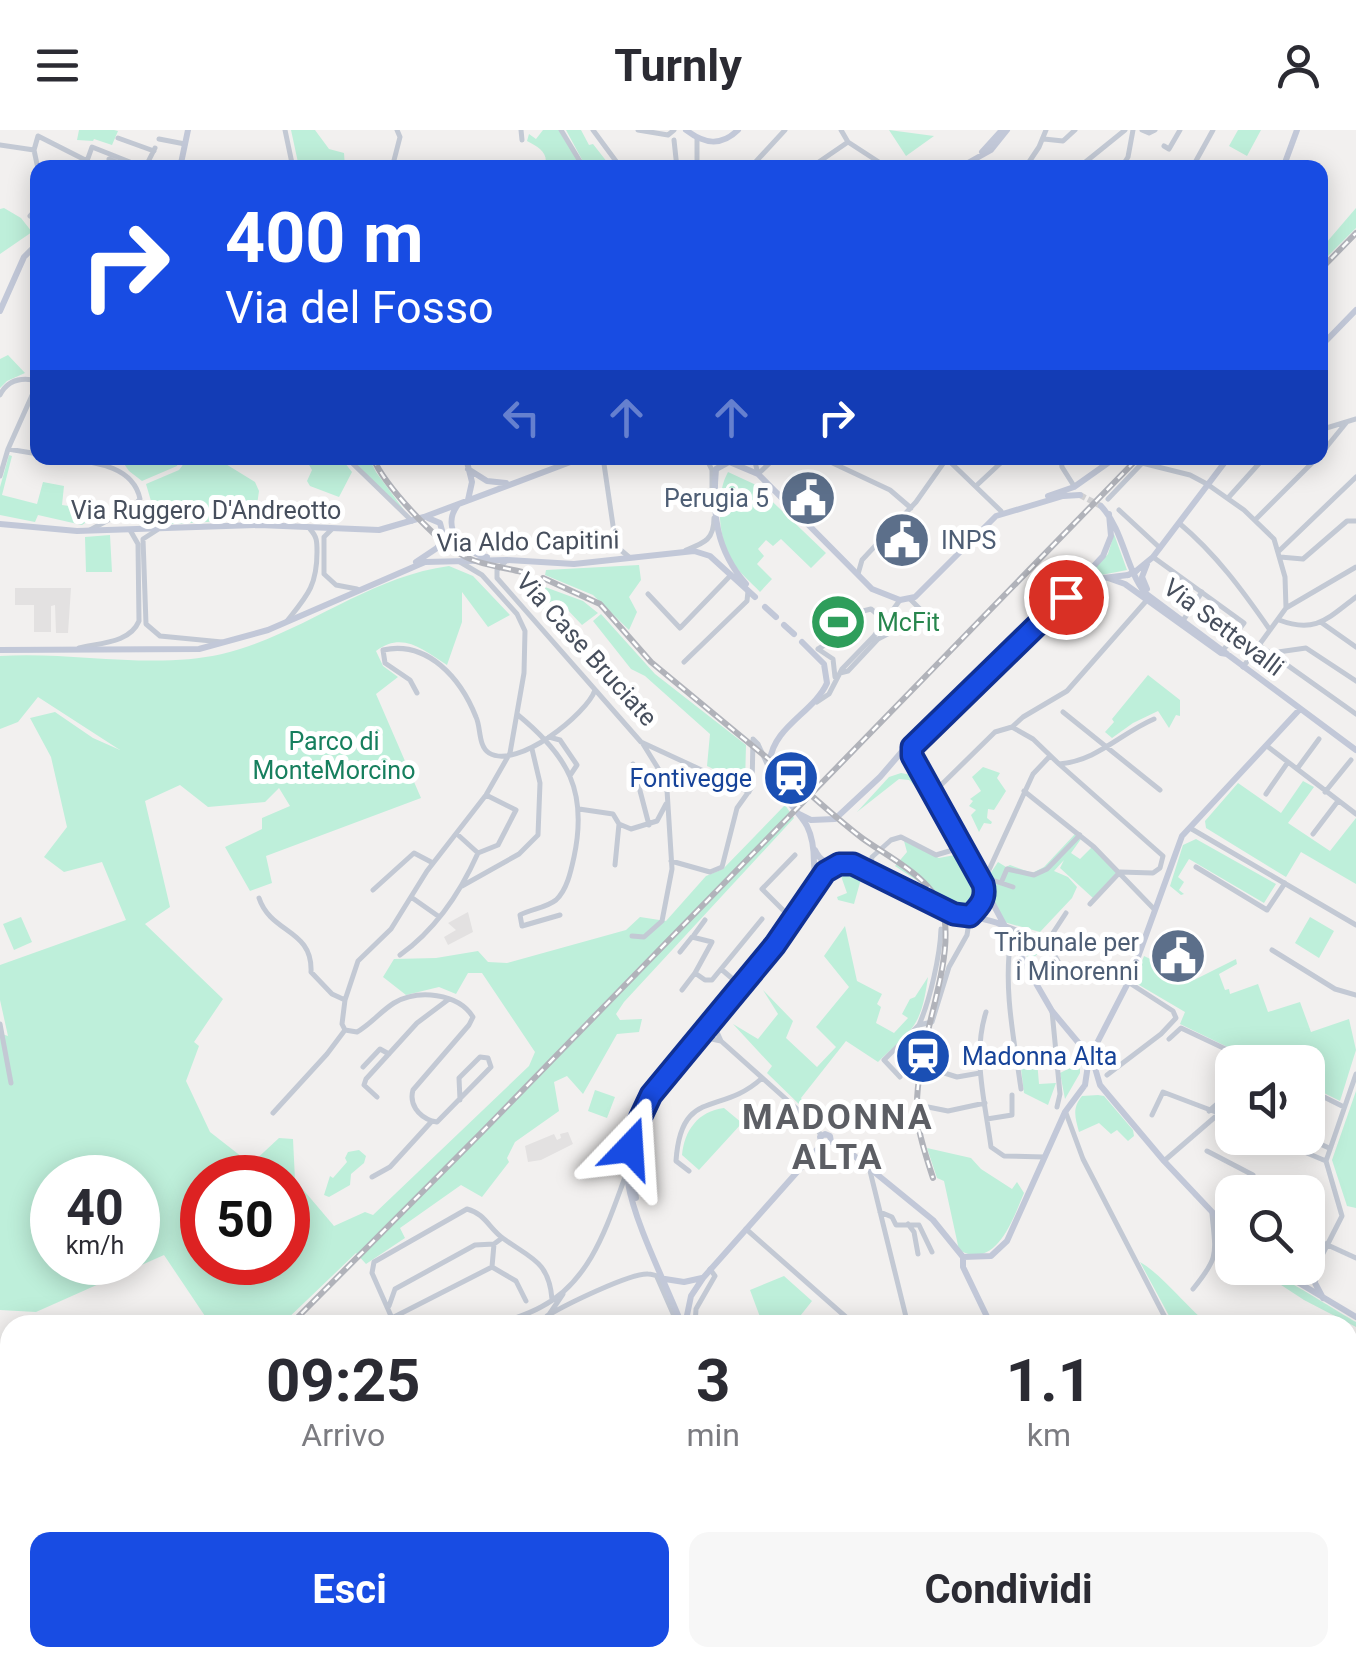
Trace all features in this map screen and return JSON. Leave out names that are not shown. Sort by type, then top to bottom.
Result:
[{"type":"main road","points":[[182,160],[188,130]]},
{"type":"main road","points":[[686,130],[708,142],[724,141],[738,130]]},
{"type":"main road","points":[[972,160],[1004,130]]},
{"type":"main road","points":[[1286,160],[1297,130]]},
{"type":"main road","points":[[0,312],[30,251]]},
{"type":"main road","points":[[1328,339],[1356,310]]},
{"type":"main road","points":[[467,465],[472,482],[467,501]]},
{"type":"main road","name":"Via Ruggero D'Andreotto","points":[[0,524],[90,530],[259,525],[379,530],[424,518],[561,465]]},
{"type":"main road","points":[[719,465],[716,469],[719,538],[724,555],[750,596]]},
{"type":"main road","points":[[739,465],[758,474],[876,592],[900,600],[910,599],[999,514],[1074,487],[1105,465]]},
{"type":"main road","points":[[1185,620],[1144,584],[1143,572],[1222,465]]},
{"type":"main road","points":[[468,469],[487,482],[507,484]]},
{"type":"main road","points":[[999,514],[1080,495]]},
{"type":"main road","points":[[458,504],[451,516],[451,526],[465,547],[473,554],[507,560]]},
{"type":"main road","name":"Via Settevalli","points":[[1101,506],[1139,585],[1354,747]]},
{"type":"main road","points":[[963,1257],[991,1256],[1007,1241],[1065,1112],[1085,1085],[1088,1065],[1082,1047],[1052,1012],[911,751],[1104,556],[1111,536],[1108,514]]},
{"type":"main road","points":[[0,650],[199,650],[230,642],[285,623],[411,566],[437,548],[444,538],[440,523],[424,518]]},
{"type":"main road","points":[[683,552],[710,556],[750,596]]},
{"type":"main road","name":"Via Aldo Capitini","points":[[411,566],[436,560],[574,564],[683,552]]},
{"type":"main road","points":[[1076,586],[1132,573],[1151,560]]},
{"type":"main road","points":[[1108,578],[1125,584],[1221,653],[1225,652]]},
{"type":"main road","points":[[765,607],[776,618]]},
{"type":"main road","points":[[784,625],[794,634]]},
{"type":"main road","points":[[804,644],[826,668],[827,683],[818,700],[778,738],[772,749],[770,770],[780,792],[799,814],[820,860],[853,864],[880,874],[954,914],[982,916],[1003,925]]},
{"type":"main road","points":[[1215,1217],[1100,1085],[1096,1045],[1128,982],[1176,847],[1300,709]]},
{"type":"main road","points":[[799,814],[811,820],[835,819],[926,727],[936,724]]},
{"type":"main road","points":[[813,846],[814,887]]},
{"type":"main road","points":[[678,1315],[660,1275],[627,1172],[634,1131],[644,1106],[794,920],[825,872],[839,864]]},
{"type":"main road","points":[[970,916],[981,905],[984,883]]},
{"type":"main road","points":[[1082,1047],[1089,1042],[1096,1045]]},
{"type":"main road","points":[[1085,1085],[1093,1089],[1100,1085]]},
{"type":"main road","points":[[685,1315],[691,1296],[710,1269],[829,1135],[831,1142],[841,1145],[932,1220],[963,1257],[963,1267],[986,1315]]},
{"type":"main road","points":[[629,1155],[636,1206]]},
{"type":"main road","points":[[660,1275],[684,1282],[703,1278]]},
{"type":"main road","points":[[1315,1285],[1324,1299]]},
{"type":"main road","points":[[1302,1286],[1352,1315]]},
{"type":"main road","points":[[672,1299],[682,1301],[691,1296]]},
{"type":"street","points":[[286,130],[292,160]]},
{"type":"street","points":[[394,160],[400,134],[397,130]]},
{"type":"street","points":[[521,130],[522,140]]},
{"type":"street","points":[[561,130],[579,160]]},
{"type":"street","points":[[593,130],[615,160]]},
{"type":"street","points":[[639,130],[668,136],[674,130]]},
{"type":"street","points":[[756,160],[785,130]]},
{"type":"street","points":[[841,130],[848,142],[876,160]]},
{"type":"street","points":[[1030,160],[1046,130]]},
{"type":"street","points":[[1044,139],[1063,141],[1075,130]]},
{"type":"street","points":[[1088,160],[1126,130]]},
{"type":"street","points":[[1125,160],[1133,130]]},
{"type":"street","points":[[1142,130],[1155,130]]},
{"type":"street","points":[[1164,146],[1169,149],[1180,130]]},
{"type":"street","points":[[1196,160],[1212,130]]},
{"type":"street","points":[[36,160],[38,136],[85,160]]},
{"type":"street","points":[[118,138],[155,149],[149,160]]},
{"type":"street","points":[[697,138],[697,160]]},
{"type":"street","points":[[158,139],[185,144]]},
{"type":"street","points":[[674,140],[676,160]]},
{"type":"street","points":[[822,160],[848,142]]},
{"type":"street","points":[[0,144],[34,150]]},
{"type":"street","points":[[87,160],[92,147],[125,160]]},
{"type":"street","points":[[0,395],[5,386],[24,377],[30,379]]},
{"type":"street","points":[[0,476],[30,399]]},
{"type":"street","points":[[1328,428],[1356,419]]},
{"type":"street","points":[[1328,447],[1346,423]]},
{"type":"street","points":[[8,448],[30,452]]},
{"type":"street","points":[[90,530],[140,499],[138,491],[108,465]]},
{"type":"street","points":[[354,465],[412,521]]},
{"type":"street","points":[[604,465],[616,546],[625,555],[638,558]]},
{"type":"street","points":[[683,552],[707,542],[714,529],[710,465]]},
{"type":"street","points":[[756,465],[758,474],[768,465]]},
{"type":"street","points":[[837,465],[890,490],[910,508]]},
{"type":"street","points":[[858,574],[862,560],[910,508],[941,465]]},
{"type":"street","points":[[954,465],[999,514]]},
{"type":"street","points":[[976,486],[998,465]]},
{"type":"street","points":[[1062,465],[1074,487]]},
{"type":"street","points":[[1108,498],[1139,465]]},
{"type":"street","points":[[1159,465],[1207,484],[1274,539],[1280,554],[1286,608],[1243,666]]},
{"type":"street","points":[[1228,498],[1258,465]]},
{"type":"street","points":[[1255,520],[1310,465]]},
{"type":"street","points":[[1280,554],[1356,478]]},
{"type":"street","points":[[1119,510],[1160,548]]},
{"type":"street","points":[[1280,554],[1304,559],[1347,521],[1356,521]]},
{"type":"street","points":[[1179,523],[1212,553],[1270,630]]},
{"type":"street","points":[[285,623],[316,578],[317,538],[310,528]]},
{"type":"street","points":[[160,529],[142,539],[146,624],[160,636],[230,642]]},
{"type":"street","points":[[332,529],[324,537],[324,574],[336,585],[358,589]]},
{"type":"street","points":[[71,649],[123,638],[136,630],[140,621],[138,544],[130,530]]},
{"type":"street","points":[[344,1030],[345,1000],[358,961],[391,928],[510,754],[524,673],[523,624],[482,575],[458,560]]},
{"type":"street","name":"Via Case Bruciate","points":[[507,560],[497,570],[497,578],[641,742],[749,792]]},
{"type":"street","points":[[1151,560],[1244,623],[1225,652]]},
{"type":"street","points":[[1286,608],[1356,567]]},
{"type":"street","points":[[648,594],[680,628],[731,575]]},
{"type":"street","points":[[1185,620],[1202,592]]},
{"type":"street","points":[[684,662],[750,596]]},
{"type":"street","points":[[1279,620],[1303,626],[1322,624],[1356,597]]},
{"type":"street","points":[[840,673],[848,671],[878,639],[901,628],[921,610],[910,599]]},
{"type":"street","points":[[818,700],[830,694],[840,673],[900,600]]},
{"type":"street","points":[[934,792],[995,732],[1012,727],[1067,691],[1147,600]]},
{"type":"street","points":[[854,620],[863,611],[875,610],[895,629]]},
{"type":"street","points":[[1322,624],[1356,648]]},
{"type":"street","points":[[818,650],[834,640]]},
{"type":"street","points":[[804,644],[833,659],[835,680]]},
{"type":"street","points":[[1259,645],[1356,714]]},
{"type":"street","points":[[1271,653],[1306,648],[1356,681]]},
{"type":"street","points":[[417,693],[410,680],[385,663],[383,650],[423,653],[450,673],[476,716],[482,745],[489,753],[510,754],[532,749],[548,738],[592,701],[595,690]]},
{"type":"street","points":[[1063,712],[1160,790]]},
{"type":"street","points":[[518,715],[548,738],[570,774],[579,809],[575,852],[562,892],[548,905],[520,915],[522,926],[560,915]]},
{"type":"street","points":[[1059,764],[1084,761],[1154,719]]},
{"type":"street","points":[[1012,727],[1033,739],[1161,852],[1163,860],[1153,873],[1120,872],[1090,904]]},
{"type":"street","points":[[671,861],[710,872],[722,867],[737,808],[749,792],[754,776],[753,739],[770,770]]},
{"type":"street","points":[[1298,770],[1319,740]]},
{"type":"street","points":[[632,936],[644,937],[662,921],[672,869],[668,802],[661,773],[641,742]]},
{"type":"street","points":[[1266,745],[1356,814]]},
{"type":"street","points":[[462,886],[519,854],[538,835],[540,782],[532,749]]},
{"type":"street","points":[[1013,886],[984,883],[1024,791],[1050,756]]},
{"type":"street","points":[[1326,792],[1351,760]]},
{"type":"street","points":[[1266,794],[1288,762]]},
{"type":"street","points":[[633,764],[648,824]]},
{"type":"street","points":[[1024,791],[1080,835],[1154,909]]},
{"type":"street","points":[[400,955],[462,886],[478,853],[498,845],[516,810],[486,794]]},
{"type":"street","points":[[1313,834],[1338,801]]},
{"type":"street","points":[[619,824],[631,830],[657,821],[668,802]]},
{"type":"street","points":[[579,809],[614,814],[619,824],[615,865]]},
{"type":"street","points":[[1190,828],[1356,925]]},
{"type":"street","points":[[457,834],[478,853]]},
{"type":"street","points":[[1001,883],[1008,869],[1026,875],[1046,869],[1080,835]]},
{"type":"street","points":[[880,874],[871,865],[872,857],[895,837],[936,855],[963,846]]},
{"type":"street","points":[[373,890],[414,853],[434,863]]},
{"type":"street","points":[[794,920],[762,889],[795,856]]},
{"type":"street","points":[[1196,867],[1267,910],[1285,883]]},
{"type":"street","points":[[411,897],[438,916]]},
{"type":"street","points":[[259,898],[268,918],[300,937],[312,965],[311,972],[332,994],[345,1000]]},
{"type":"street","points":[[1047,942],[1066,913]]},
{"type":"street","points":[[919,1025],[932,1022],[949,967],[967,935],[970,916]]},
{"type":"street","points":[[696,973],[712,980],[762,919]]},
{"type":"street","points":[[680,952],[705,920]]},
{"type":"street","points":[[1003,925],[1047,942],[1063,970]]},
{"type":"street","points":[[900,1077],[884,1060],[919,1025],[926,1009],[941,929]]},
{"type":"street","points":[[682,990],[712,944],[692,937]]},
{"type":"street","points":[[1011,938],[1010,1010],[1021,1089]]},
{"type":"street","points":[[1272,950],[1335,990],[1355,993]]},
{"type":"street","points":[[721,969],[741,986]]},
{"type":"street","points":[[1107,1075],[1176,1018],[1173,1011],[1128,982]]},
{"type":"street","points":[[344,1030],[357,1032],[394,1003],[410,996],[428,994],[449,999],[470,1012],[472,1018],[414,1090],[411,1099],[414,1108],[437,1122],[460,1100],[490,1068],[488,1058],[480,1057],[459,1078],[460,1100]]},
{"type":"street","points":[[377,1097],[364,1085],[417,1024],[449,999]]},
{"type":"street","points":[[986,1012],[978,1035],[991,1147],[1004,1156],[1044,1157]]},
{"type":"street","points":[[1052,1012],[1060,1094],[1056,1107]]},
{"type":"street","points":[[712,1022],[721,1040],[816,1126],[822,1140]]},
{"type":"street","points":[[0,1024],[11,1083]]},
{"type":"street","points":[[1169,1039],[1176,1029],[1184,1029],[1217,1045]]},
{"type":"street","points":[[273,1112],[344,1030]]},
{"type":"street","points":[[694,1042],[721,1040]]},
{"type":"street","points":[[363,1067],[380,1048],[389,1054]]},
{"type":"street","points":[[938,1071],[957,1076],[980,1073]]},
{"type":"street","points":[[1325,1250],[1343,1210],[1326,1161],[1356,1074]]},
{"type":"street","points":[[689,1171],[676,1160],[680,1132],[689,1116],[702,1105],[736,1097],[761,1079]]},
{"type":"street","points":[[1152,1115],[1163,1092],[1215,1112]]},
{"type":"street","points":[[988,1119],[1012,1114],[1012,1095]]},
{"type":"street","points":[[1325,1097],[1344,1106]]},
{"type":"street","points":[[928,1107],[948,1111],[985,1103]]},
{"type":"street","points":[[1210,1110],[1215,1106]]},
{"type":"street","points":[[1065,1112],[1083,1158],[1164,1315]]},
{"type":"street","points":[[1164,1162],[1215,1119]]},
{"type":"street","points":[[372,1177],[390,1166],[432,1121]]},
{"type":"street","points":[[1325,1146],[1330,1148]]},
{"type":"street","points":[[1207,1152],[1253,1175]]},
{"type":"street","points":[[1312,1155],[1326,1161]]},
{"type":"street","points":[[870,1171],[906,1315]]},
{"type":"street","points":[[549,1315],[600,1243],[627,1172]]},
{"type":"street","points":[[391,1315],[372,1273],[374,1262],[467,1210],[479,1212],[502,1238],[528,1252],[558,1286],[569,1286]]},
{"type":"street","points":[[1343,1210],[1356,1212]]},
{"type":"street","points":[[880,1212],[892,1217],[896,1225],[919,1225],[932,1252]]},
{"type":"street","points":[[1193,1289],[1214,1264],[1212,1214]]},
{"type":"street","points":[[908,1224],[918,1254]]},
{"type":"street","points":[[746,1229],[844,1315]]},
{"type":"street","points":[[388,1309],[395,1289],[474,1245],[494,1244],[502,1238]]},
{"type":"street","points":[[1325,1243],[1356,1258]]},
{"type":"street","points":[[492,1267],[494,1244]]},
{"type":"street","points":[[550,1315],[566,1304],[645,1274],[653,1267],[653,1252]]},
{"type":"street","points":[[492,1267],[516,1282],[526,1301]]},
{"type":"street","points":[[406,1315],[492,1267]]},
{"type":"street","points":[[696,1315],[714,1276],[710,1269]]},
{"type":"street","points":[[645,1274],[660,1275],[678,1315]]},
{"type":"street","points":[[549,1279],[552,1299]]},
{"type":"street","points":[[521,1315],[543,1306],[569,1286]]},
{"type":"shaded area","points":[[15,588],[71,588],[68,633],[56,633],[55,605],[51,606],[51,632],[34,632],[34,605],[15,605]]},
{"type":"shaded area","points":[[468,912],[473,932],[448,945],[444,937],[456,930],[448,923]]},
{"type":"shaded area","points":[[568,1132],[573,1144],[528,1162],[525,1146],[554,1134],[557,1140],[560,1134]]},
{"type":"green space","points":[[79,130],[118,131],[112,145],[94,139],[77,140]]},
{"type":"green space","points":[[291,130],[315,130],[329,149],[344,153],[344,160],[297,160]]},
{"type":"green space","points":[[543,130],[559,130],[578,160],[546,160],[539,148],[527,141],[529,134],[536,139]]},
{"type":"green space","points":[[566,130],[581,130],[589,145],[593,144],[606,160],[582,160]]},
{"type":"green space","points":[[889,130],[934,136],[906,156]]},
{"type":"green space","points":[[1238,130],[1261,130],[1247,156],[1229,146]]},
{"type":"green space","points":[[1356,208],[1356,228],[1328,256],[1328,241]]},
{"type":"green space","points":[[0,209],[21,218],[30,233],[0,254]]},
{"type":"green space","points":[[8,355],[25,373],[0,388],[0,359]]},
{"type":"green space","points":[[9,455],[12,456],[2,495],[37,504],[43,482],[64,486],[62,505],[91,509],[94,517],[82,525],[38,515],[35,522],[0,515],[0,487]]},
{"type":"green space","points":[[125,465],[177,465],[142,481]]},
{"type":"green space","points":[[183,465],[227,465],[255,482],[259,491],[255,519],[158,525],[146,484]]},
{"type":"green space","points":[[309,465],[346,465],[352,472],[339,497],[310,486],[307,481],[312,470]]},
{"type":"green space","points":[[358,465],[372,465],[404,510]]},
{"type":"green space","points":[[728,472],[754,484],[826,553],[811,568],[781,539],[773,546],[766,540],[758,549],[764,556],[757,564],[772,579],[760,592],[735,565],[724,541],[720,504]]},
{"type":"green space","points":[[1114,534],[1127,570],[1086,578],[1108,554]]},
{"type":"green space","points":[[110,535],[112,572],[86,572],[85,537]]},
{"type":"green space","points":[[639,565],[641,580],[629,597],[637,612],[629,630],[593,595],[545,575],[546,570]]},
{"type":"green space","name":"Parco di MonteMorcino","points":[[449,566],[473,576],[510,615],[488,627],[462,592],[462,622],[447,665],[404,643],[386,645],[376,651],[383,666],[398,677],[376,694],[421,798],[266,856],[272,883],[250,891],[225,847],[262,829],[262,818],[290,806],[279,788],[265,802],[208,807],[180,785],[145,801],[170,907],[145,924],[223,999],[194,1042],[199,1046],[186,1081],[210,1132],[239,1155],[180,1155],[180,1279],[164,1255],[160,1257],[160,1155],[30,1155],[30,1285],[97,1285],[36,1312],[0,1310],[0,1027],[2,1034],[8,1036],[0,1000],[0,965],[126,920],[102,862],[64,872],[44,857],[67,827],[51,757],[30,718],[55,712],[93,738],[120,750],[38,697],[18,722],[0,729],[0,656],[168,660],[222,654],[280,634],[362,594],[419,572]]},
{"type":"green space","points":[[545,587],[583,601],[598,613],[582,625],[563,605],[549,615],[535,600]]},
{"type":"green space","points":[[601,614],[655,674],[746,745],[745,784],[707,766],[710,734],[645,676],[631,669],[593,621]]},
{"type":"green space","points":[[1148,675],[1180,700],[1180,716],[1176,715],[1169,728],[1158,711],[1112,738],[1105,732],[1114,722],[1112,719]]},
{"type":"green space","points":[[983,767],[1000,773],[997,778],[1006,791],[994,810],[988,809],[991,824],[984,823],[979,832],[971,815],[976,810],[969,806],[973,801],[970,799],[981,791],[972,777]]},
{"type":"green space","points":[[901,773],[917,776],[928,793],[926,797],[909,780],[899,779],[857,812],[889,777]]},
{"type":"green space","points":[[1303,781],[1314,787],[1288,823],[1330,851],[1356,818],[1356,884],[1301,852],[1286,877],[1206,828],[1205,821],[1238,783],[1281,813]]},
{"type":"green space","points":[[785,805],[794,818],[616,1014],[620,1020],[642,1019],[639,1032],[617,1034],[583,1094],[567,1076],[554,1082],[559,1111],[515,1142],[507,1158],[509,1162],[482,1197],[461,1185],[400,1228],[405,1238],[366,1264],[356,1253],[291,1315],[204,1315],[184,1285],[310,1285],[310,1198],[334,1226],[365,1212],[373,1215],[529,1066],[535,1052],[482,973],[468,973],[456,994],[439,987],[406,995],[383,977],[394,959],[478,951],[488,962],[507,963],[626,930],[640,917],[666,921],[706,876],[723,869]]},
{"type":"green space","points":[[1075,834],[1081,839],[1071,853],[1080,859],[1092,847],[1118,871],[1093,898],[1060,868],[1064,860],[1054,871],[1068,877],[1077,887],[1072,898],[1040,932],[1004,922],[984,883],[998,862],[1032,873],[1044,867]]},
{"type":"green space","points":[[1196,839],[1276,884],[1264,903],[1189,859],[1178,877],[1184,882],[1179,890],[1184,894],[1170,886],[1183,845]]},
{"type":"green space","points":[[904,841],[939,858],[960,854],[972,869],[980,890],[972,908],[957,907],[895,866],[907,852]]},
{"type":"green space","points":[[846,867],[856,871],[861,879],[854,904],[837,897],[847,893],[841,876],[848,873]]},
{"type":"green space","points":[[21,917],[32,942],[14,950],[3,924]]},
{"type":"green space","points":[[1310,917],[1334,931],[1319,958],[1295,943]]},
{"type":"green space","points":[[845,926],[857,981],[882,994],[876,1023],[894,1033],[908,1018],[902,1014],[928,977],[922,1007],[914,1026],[878,1062],[846,1041],[801,1098],[803,1108],[767,1073],[772,1066],[733,1024],[758,1039],[778,1014],[763,990],[793,1021],[786,1038],[817,1067],[836,1047],[816,1027],[849,987],[824,956]]},
{"type":"green space","points":[[1011,932],[1046,946],[1030,961]]},
{"type":"green space","points":[[1144,956],[1194,980],[1236,959],[1237,964],[1219,974],[1230,994],[1258,984],[1268,1012],[1300,1002],[1311,1032],[1349,1019],[1356,1050],[1340,1101],[1325,1094],[1325,1045],[1223,1045],[1180,1024],[1185,1012],[1134,982]]},
{"type":"green space","points":[[1037,1060],[1039,1084],[1056,1083],[1048,1105],[1024,1093],[1020,1061]]},
{"type":"green space","points":[[1076,1065],[1080,1073],[1065,1099],[1060,1073]]},
{"type":"green space","points":[[595,1090],[615,1097],[607,1118],[588,1111]]},
{"type":"green space","points":[[1356,1091],[1356,1208],[1347,1206],[1332,1160]]},
{"type":"green space","points":[[1082,1096],[1104,1096],[1133,1130],[1134,1136],[1128,1141],[1117,1130],[1111,1134],[1099,1123],[1079,1132],[1075,1113],[1079,1100]]},
{"type":"green space","points":[[724,1108],[742,1123],[699,1170],[682,1155],[686,1138],[700,1118]]},
{"type":"green space","points":[[279,1138],[293,1139],[294,1155],[261,1155]]},
{"type":"green space","points":[[927,1148],[971,1158],[1012,1189],[1017,1182],[1024,1193],[1001,1239],[983,1254],[959,1250],[944,1181],[937,1178]]},
{"type":"green space","points":[[359,1150],[366,1156],[351,1174],[350,1185],[329,1197],[324,1195],[330,1176],[333,1178],[347,1162],[348,1152]]},
{"type":"green space","points":[[1140,1262],[1199,1315],[1169,1315]]},
{"type":"green space","points":[[784,1276],[812,1301],[801,1315],[759,1315],[750,1290]]},
{"type":"green space","points":[[1281,1285],[1295,1285],[1345,1315],[1333,1315]]},
{"type":"tunnel","points":[[1080,495],[1101,506]]},
{"type":"tunnel","points":[[836,638],[854,620]]},
{"type":"railway","points":[[1328,262],[1356,233]]},
{"type":"railway","points":[[376,465],[399,497],[451,548],[476,561],[522,572]]},
{"type":"railway","points":[[300,1315],[1131,465]]},
{"type":"railway","points":[[543,578],[600,604],[651,662],[783,771]]},
{"type":"railway","points":[[803,788],[862,838],[925,883],[942,908],[945,952],[925,1045]]},
{"type":"railway","points":[[921,1066],[918,1124],[933,1178]]},
{"type":"place","name":"Perugia 5","points":[[808,498]]},
{"type":"place","name":"INPS","points":[[902,540]]},
{"type":"place","name":"McFit","points":[[838,622]]},
{"type":"place","name":"Fontivegge","points":[[791,778]]},
{"type":"place","name":"Tribunale per i Minorenni","points":[[1178,956]]},
{"type":"place","name":"Madonna Alta","points":[[923,1056]]},
{"type":"district","name":"MADONNA ALTA","points":[[838,1137]]},
{"type":"route","points":[[630,1148],[651,1095],[775,945],[825,872],[839,864],[853,864],[880,874],[954,914],[970,916],[981,905],[983,884],[912,756],[912,747],[1066,597]]}]
